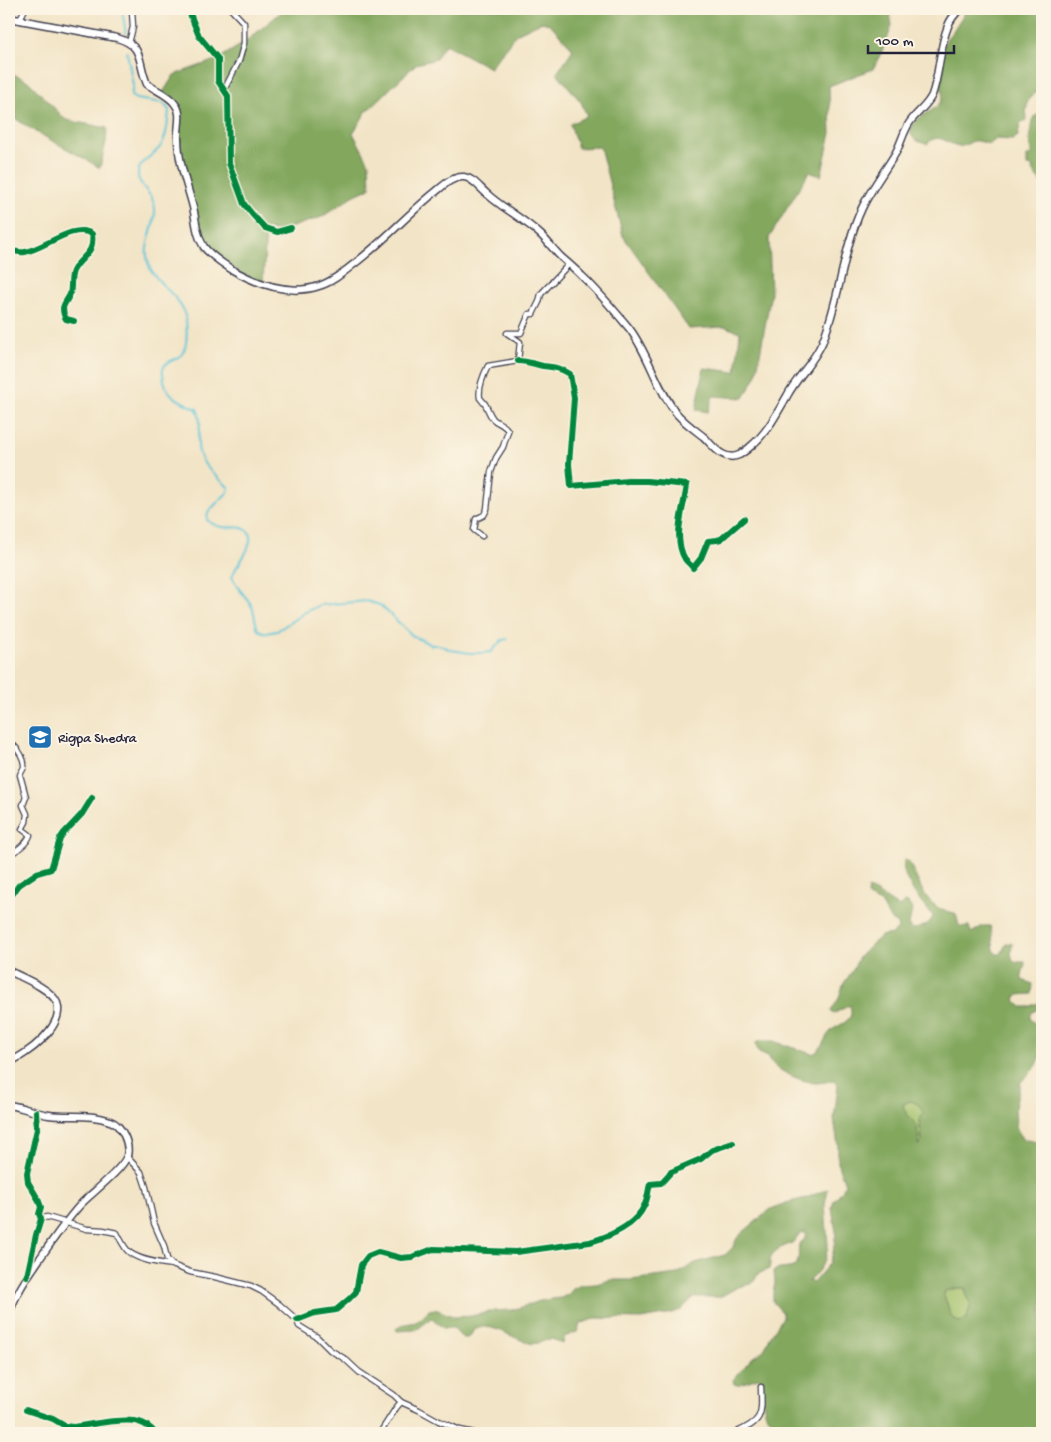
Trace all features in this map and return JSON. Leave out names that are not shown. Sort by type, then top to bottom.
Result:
[{"type":"main road","points":[[9,18],[117,38],[129,43],[138,53],[146,84],[173,101],[178,110],[179,156],[194,210],[199,237],[206,249],[214,257],[263,284],[283,289],[306,289],[321,286],[371,252],[420,205],[443,186],[457,178],[466,177],[473,180],[490,197],[540,233],[597,292],[631,331],[668,401],[678,415],[720,453],[728,456],[738,456],[748,449],[769,427],[793,385],[819,349],[862,207],[895,153],[908,124],[928,103],[949,23],[960,9]]},
{"type":"main road","points":[[9,971],[43,989],[52,996],[57,1003],[58,1011],[55,1022],[45,1037],[22,1056],[9,1062]]},
{"type":"main road","points":[[9,1105],[50,1115],[84,1116],[112,1121],[120,1128],[124,1135],[127,1148],[127,1157],[117,1170],[64,1223],[27,1276],[9,1314]]},
{"type":"street","points":[[20,19],[25,9]]},
{"type":"street","points":[[129,43],[133,27],[133,9]]},
{"type":"street","points":[[188,9],[199,36],[218,58],[218,81],[228,96],[229,163],[244,204],[266,228],[277,232],[291,228]]},
{"type":"street","points":[[224,90],[239,61],[244,43],[244,23],[231,9]]},
{"type":"street","points":[[9,250],[30,251],[52,240],[78,231],[87,231],[92,234],[92,246],[89,253],[74,269],[71,277],[70,292],[63,309],[66,319],[74,322]]},
{"type":"street","points":[[518,361],[520,342],[507,333],[521,333],[529,314],[533,314],[536,310],[541,294],[569,264]]},
{"type":"street","points":[[482,536],[474,530],[476,519],[484,515],[487,509],[490,472],[503,447],[508,431],[506,426],[490,415],[480,398],[480,389],[488,366],[518,361],[528,361],[542,366],[557,368],[570,374],[574,398],[569,464],[571,486],[628,481],[687,485],[680,522],[680,542],[685,559],[693,568],[702,558],[708,541],[721,538],[744,520]]},
{"type":"street","points":[[9,740],[18,750],[23,760],[24,767],[20,775],[26,797],[24,805],[26,822],[22,829],[30,835],[23,844],[9,855]]},
{"type":"street","points":[[9,752],[14,746]]},
{"type":"street","points":[[9,899],[19,885],[50,869],[60,839],[82,814],[92,798]]},
{"type":"street","points":[[27,1276],[41,1219],[39,1214],[41,1207],[28,1182],[27,1173],[37,1129],[36,1112]]},
{"type":"street","points":[[297,1320],[315,1313],[336,1310],[356,1292],[360,1265],[368,1256],[378,1252],[402,1258],[412,1257],[433,1249],[516,1252],[601,1239],[623,1228],[636,1218],[645,1204],[650,1184],[661,1183],[671,1172],[701,1159],[712,1150],[733,1142]]},
{"type":"street","points":[[127,1157],[141,1172],[154,1223],[164,1246],[166,1259],[172,1265]]},
{"type":"street","points":[[41,1219],[47,1217],[87,1230],[103,1230],[117,1233],[132,1255],[153,1262],[172,1265],[190,1272],[251,1286],[279,1304],[297,1320],[299,1326],[317,1337],[358,1372],[394,1395],[401,1402],[439,1422],[474,1433]]},
{"type":"street","points":[[735,1433],[755,1423],[760,1415],[762,1404],[761,1387]]},
{"type":"street","points":[[380,1433],[401,1402]]},
{"type":"street","points":[[26,1410],[53,1419],[65,1426],[73,1427],[138,1421],[150,1426],[155,1433]]},
{"type":"green space","points":[[285,9],[889,9],[892,25],[886,43],[873,69],[829,86],[831,133],[821,176],[809,172],[769,238],[771,293],[756,376],[744,398],[713,396],[708,412],[696,410],[704,368],[736,372],[740,332],[725,327],[689,329],[623,236],[600,147],[578,148],[570,124],[587,116],[581,102],[557,73],[573,49],[550,24],[541,22],[516,34],[490,68],[445,44],[436,59],[416,64],[366,112],[353,133],[369,163],[370,188],[353,196],[322,217],[277,232],[266,228],[263,284],[244,275],[205,249],[182,172],[178,110],[162,94],[174,75],[218,59],[244,43]]},
{"type":"green space","points":[[968,9],[1021,9],[1022,12],[1026,13],[1028,9],[1042,9],[1042,76],[1039,78],[1038,90],[1028,100],[1026,121],[1020,124],[1018,136],[1012,140],[996,139],[990,144],[974,141],[961,146],[939,138],[931,140],[927,144],[922,143],[912,136],[913,124],[940,103],[942,91],[939,75],[945,43]]},
{"type":"green space","points":[[9,72],[28,81],[66,120],[107,128],[100,168],[31,129],[9,114]]},
{"type":"green space","points":[[1042,112],[1042,184],[1032,171],[1033,167],[1027,166],[1027,156],[1031,156],[1029,141],[1032,120]]},
{"type":"green space","points":[[905,860],[909,862],[918,883],[931,902],[946,911],[955,913],[959,924],[961,926],[969,926],[971,933],[983,926],[990,926],[996,954],[1001,954],[1006,944],[1012,943],[1011,953],[1013,961],[1025,962],[1022,980],[1033,984],[1032,994],[1017,995],[1015,1000],[1022,1007],[1038,1003],[1042,1004],[1041,1008],[1032,1012],[1030,1018],[1037,1026],[1042,1026],[1040,1058],[1036,1067],[1021,1082],[1015,1107],[1016,1127],[1022,1139],[1042,1143],[1042,1433],[762,1433],[779,1429],[782,1424],[767,1416],[761,1379],[758,1378],[737,1385],[734,1384],[733,1380],[752,1358],[764,1350],[783,1317],[783,1313],[773,1302],[774,1271],[797,1264],[799,1244],[806,1235],[804,1232],[798,1235],[792,1243],[775,1252],[770,1258],[769,1269],[758,1274],[750,1284],[738,1287],[720,1297],[694,1297],[681,1310],[665,1315],[641,1319],[596,1318],[580,1324],[577,1332],[564,1337],[563,1344],[552,1339],[538,1343],[529,1343],[487,1327],[474,1329],[469,1337],[464,1338],[454,1328],[443,1328],[432,1318],[414,1330],[397,1331],[396,1329],[400,1326],[418,1321],[429,1310],[435,1309],[455,1317],[471,1316],[493,1311],[512,1310],[543,1300],[561,1298],[581,1285],[596,1284],[610,1280],[631,1280],[677,1274],[695,1263],[725,1255],[742,1233],[771,1209],[828,1189],[825,1204],[828,1246],[825,1260],[809,1281],[813,1283],[829,1264],[833,1253],[836,1232],[832,1208],[834,1200],[845,1184],[838,1165],[838,1146],[834,1119],[838,1085],[835,1081],[818,1083],[798,1079],[775,1066],[768,1056],[759,1052],[755,1044],[759,1041],[773,1041],[812,1054],[821,1047],[832,1030],[850,1017],[850,1005],[833,1014],[831,1011],[838,1000],[844,983],[859,957],[880,936],[892,934],[898,929],[897,924],[890,919],[881,903],[868,897],[868,889],[899,907],[904,902],[908,903],[912,909],[909,926],[912,929],[925,926],[932,919],[933,916],[912,889],[903,866]],"holes":[[[909,1101],[917,1104],[923,1114],[919,1120],[922,1140],[920,1145],[918,1145],[916,1125],[903,1107],[903,1104]],[[965,1288],[967,1298],[971,1304],[966,1319],[962,1322],[953,1319],[944,1296],[945,1291]]]},
{"type":"green space","points":[[909,1101],[917,1103],[923,1114],[919,1120],[922,1144],[920,1145],[918,1145],[917,1128],[903,1108],[904,1104]]},
{"type":"green space","points":[[965,1288],[967,1298],[971,1304],[966,1319],[962,1322],[953,1319],[944,1296],[945,1291]]},
{"type":"waterway","points":[[123,9],[125,34]]},
{"type":"waterway","points":[[127,52],[133,85],[131,96],[136,99],[163,103],[169,110],[167,129],[160,147],[143,163],[138,171],[139,180],[152,199],[155,209],[155,217],[147,245],[147,260],[154,275],[180,305],[186,320],[187,338],[184,351],[180,356],[164,366],[164,381],[166,388],[174,397],[197,409],[200,419],[198,444],[201,458],[204,464],[229,488],[228,492],[208,512],[207,520],[220,527],[245,529],[251,535],[246,553],[232,576],[236,585],[252,607],[258,630],[266,633],[277,631],[307,611],[320,605],[366,601],[380,605],[413,636],[432,645],[440,645],[451,650],[482,653],[491,652],[502,640],[508,639]]},
{"type":"cycle path","points":[[188,9],[199,36],[218,59],[218,81],[228,96],[229,163],[244,204],[265,228],[277,232],[291,228]]},
{"type":"cycle path","points":[[9,250],[19,252],[33,250],[77,231],[85,231],[92,234],[89,251],[73,271],[70,294],[63,308],[66,319],[74,321]]},
{"type":"cycle path","points":[[518,361],[557,368],[570,374],[574,398],[569,464],[571,486],[628,481],[687,485],[680,522],[679,541],[685,559],[693,568],[701,558],[708,541],[721,539],[744,519]]},
{"type":"cycle path","points":[[9,899],[19,885],[37,873],[51,869],[60,839],[82,814],[92,798]]},
{"type":"cycle path","points":[[27,1276],[41,1219],[39,1214],[41,1207],[28,1182],[27,1173],[37,1129],[36,1112]]},
{"type":"cycle path","points":[[297,1320],[315,1313],[336,1310],[356,1292],[361,1265],[368,1256],[378,1252],[401,1258],[412,1257],[433,1249],[516,1252],[590,1242],[606,1237],[622,1229],[641,1212],[646,1202],[650,1184],[661,1183],[671,1172],[701,1159],[712,1150],[733,1143]]},
{"type":"cycle path","points":[[26,1410],[53,1419],[65,1426],[73,1427],[125,1420],[146,1425],[155,1433]]},
{"type":"place","name":"Rigpa Shedra","points":[[40,737]]}]
